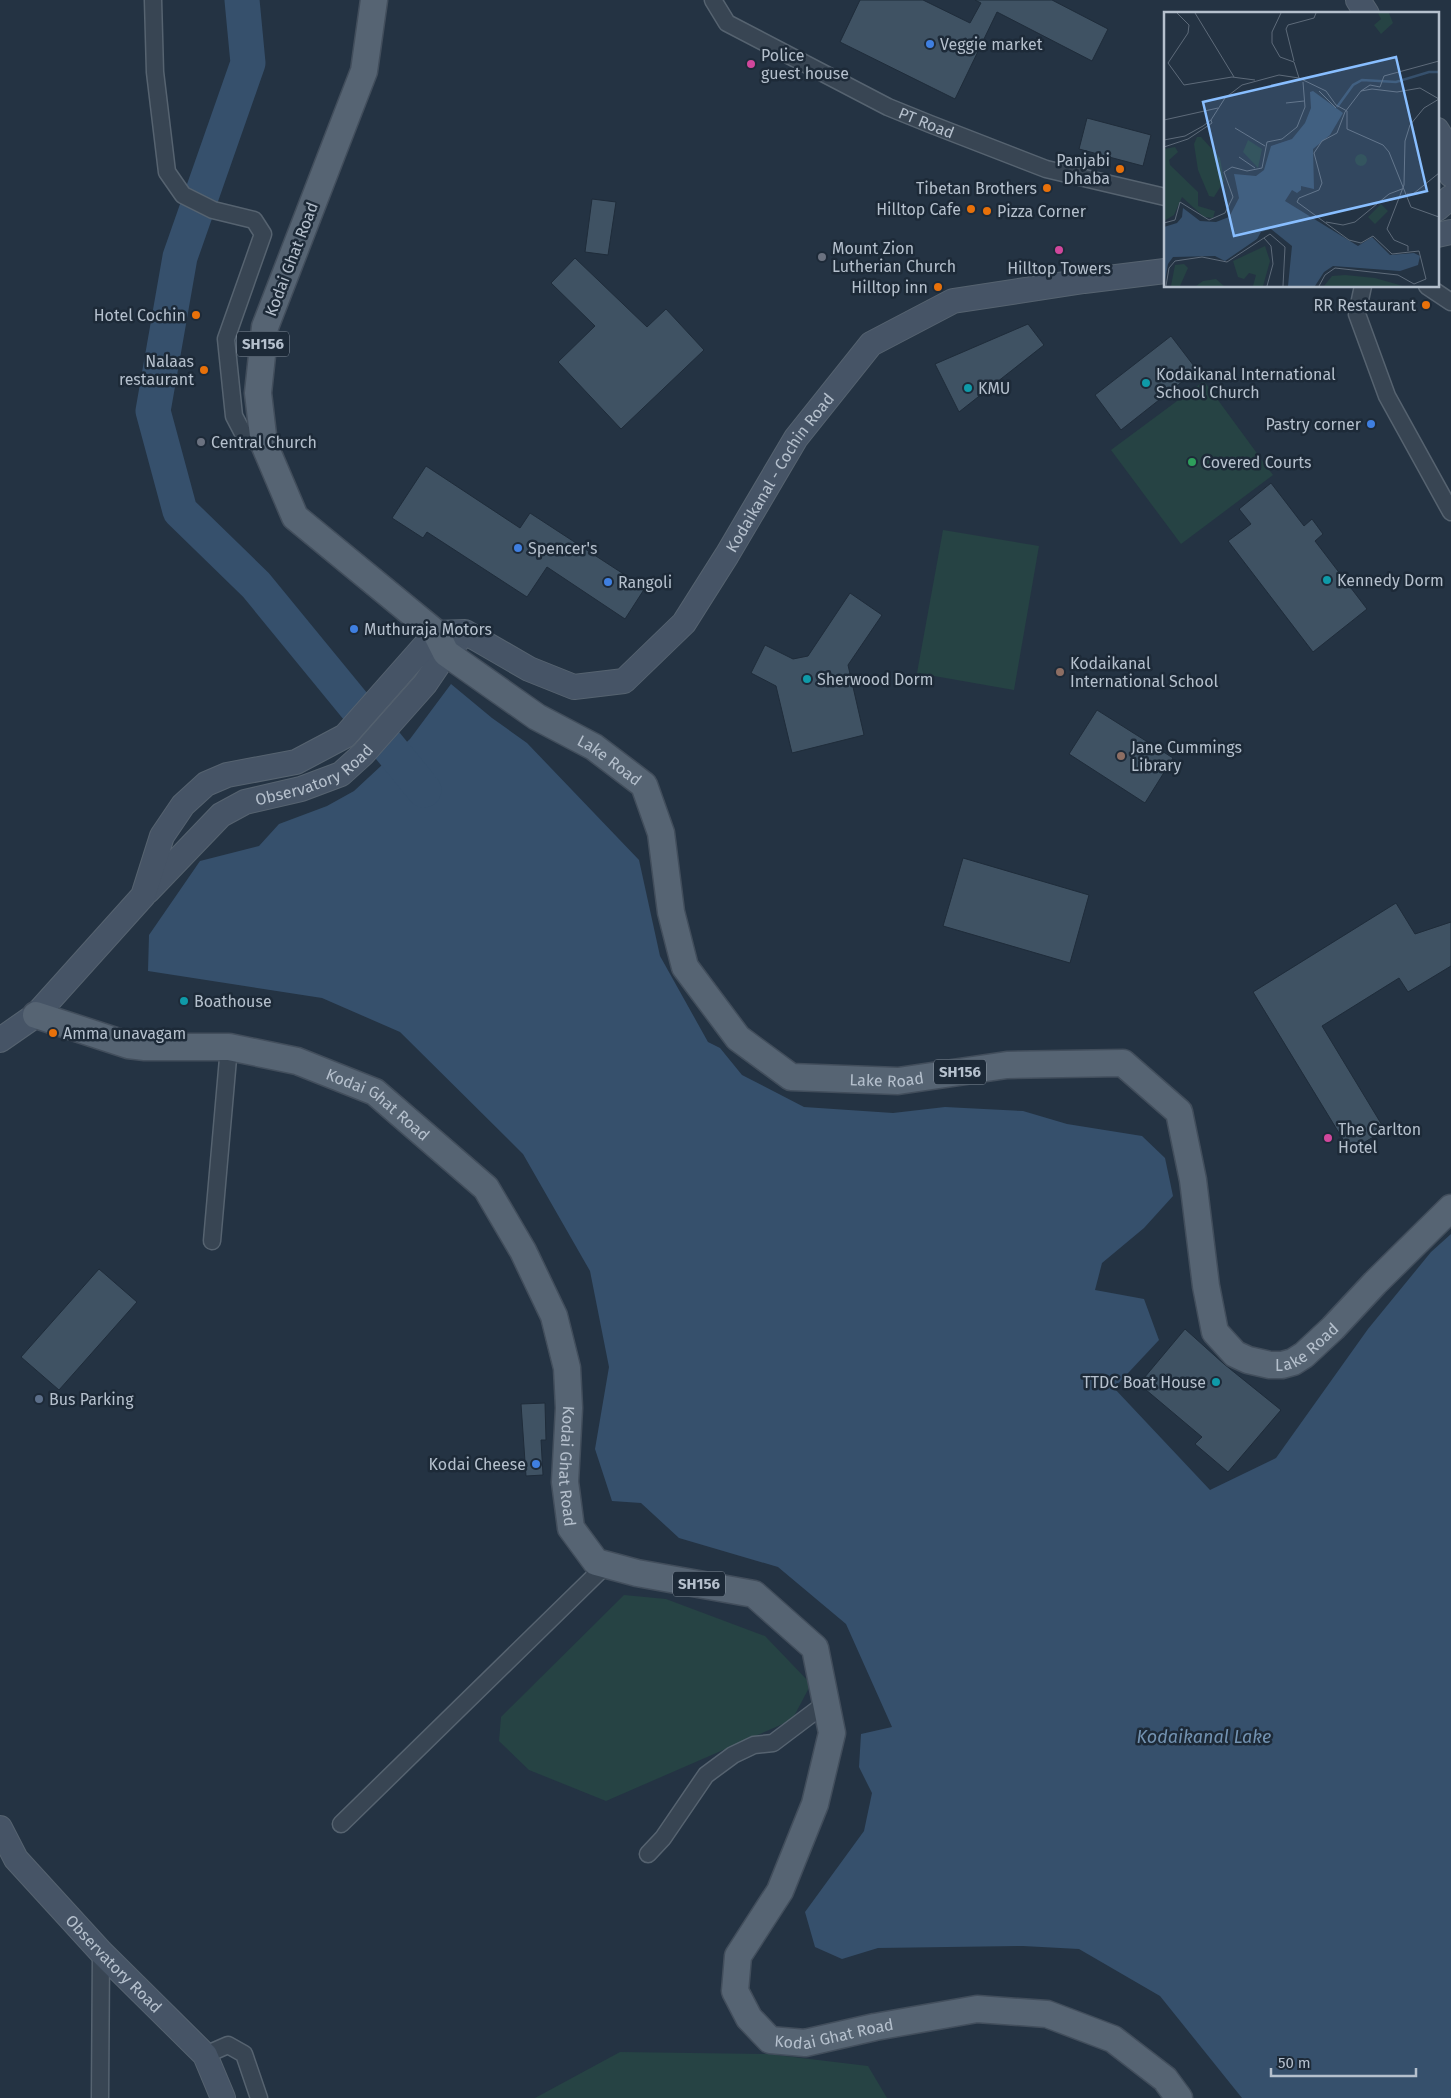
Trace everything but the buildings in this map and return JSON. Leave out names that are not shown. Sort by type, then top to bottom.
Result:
[{"type":"main road","name":"Kodai Ghat Road","points":[[374,0],[364,72],[265,327],[258,393],[264,444],[295,517],[441,643]]},
{"type":"main road","points":[[1358,0],[1366,12]]},
{"type":"main road","points":[[1438,132],[1448,148],[1451,175]]},
{"type":"main road","points":[[1438,208],[1451,197]]},
{"type":"main road","points":[[1438,235],[1451,232]]},
{"type":"main road","name":"Kodaikanal - Cochin Road","points":[[465,632],[530,669],[574,687],[624,681],[684,623],[727,555],[796,438],[871,344],[953,301],[1164,271]]},
{"type":"main road","name":"Observatory Road","points":[[143,896],[162,836],[183,804],[206,784],[227,775],[296,762],[344,736],[404,669],[441,643],[465,632]]},
{"type":"main road","name":"Observatory Road","points":[[0,1040],[36,1015],[143,896],[222,815],[246,802],[301,789],[341,774],[363,754],[425,684],[441,643]]},
{"type":"main road","name":"Lake Road","points":[[441,643],[537,717],[594,746],[644,785],[661,833],[670,912],[685,967],[738,1038],[791,1077],[898,1081],[1007,1065],[1123,1063],[1179,1112],[1193,1180],[1206,1286],[1215,1332],[1235,1354],[1253,1362],[1270,1365],[1282,1365],[1293,1362],[1304,1355],[1451,1208]]},
{"type":"main road","name":"Kodai Ghat Road","points":[[36,1015],[128,1045],[145,1047],[229,1047],[297,1060],[375,1092],[486,1188],[523,1251],[554,1316],[567,1368],[569,1408],[565,1482],[571,1528],[596,1562],[637,1573],[754,1594],[815,1648],[832,1733],[815,1804],[780,1892],[738,1956],[735,1990],[749,2018],[770,2040],[805,2043],[875,2027],[977,2009],[1047,2014],[1113,2039],[1165,2079],[1179,2098]]},
{"type":"main road","name":"Observatory Road","points":[[0,1828],[16,1859],[101,1952],[205,2055],[223,2098]]},
{"type":"street","points":[[153,0],[155,72],[167,172],[183,195],[213,210],[254,220],[263,234],[226,339],[234,416],[246,439],[264,444]]},
{"type":"street","name":"PT Road","points":[[713,0],[727,23],[888,107],[1046,169],[1164,197]]},
{"type":"street","points":[[1362,288],[1357,314],[1387,396],[1451,512]]},
{"type":"street","points":[[1430,288],[1451,302]]},
{"type":"street","points":[[212,1241],[229,1047]]},
{"type":"street","points":[[341,1824],[606,1565]]},
{"type":"street","points":[[648,1854],[663,1838],[706,1775],[733,1755],[754,1745],[772,1743],[793,1730],[809,1714],[826,1703]]},
{"type":"street","points":[[100,2098],[101,1952]]},
{"type":"street","points":[[205,2055],[228,2045],[244,2054],[259,2098]]},
{"type":"green space","name":"Covered Courts","points":[[1204,381],[1273,475],[1181,544],[1111,450]]},
{"type":"green space","points":[[943,530],[1039,546],[1014,690],[917,673]]},
{"type":"green space","points":[[624,1595],[666,1599],[765,1636],[811,1684],[792,1720],[606,1801],[529,1770],[499,1741],[501,1717]]},
{"type":"green space","points":[[620,2052],[768,2054],[868,2066],[887,2098],[535,2098]]},
{"type":"water","name":"Kodaikanal Lake","points":[[451,684],[492,718],[527,743],[639,860],[660,956],[708,1042],[720,1048],[742,1075],[804,1107],[893,1113],[945,1107],[1023,1111],[1067,1124],[1142,1136],[1165,1158],[1173,1196],[1144,1228],[1102,1263],[1095,1290],[1144,1299],[1159,1340],[1114,1388],[1210,1490],[1276,1458],[1368,1329],[1431,1252],[1451,1234],[1451,2098],[1242,2098],[1160,1996],[1079,1949],[1023,1946],[878,1948],[842,1959],[815,1947],[805,1912],[864,1831],[872,1793],[859,1767],[861,1734],[892,1727],[846,1624],[778,1567],[679,1538],[641,1503],[612,1501],[595,1449],[609,1367],[590,1271],[523,1154],[400,1032],[322,998],[148,971],[149,935],[200,861],[259,846],[279,824],[327,806],[354,791],[410,739]]},
{"type":"waterway","points":[[242,0],[248,63],[180,257],[153,411],[180,511],[256,585],[424,790]]},
{"type":"place","name":"Veggie market","points":[[930,44]]},
{"type":"place","name":"Police guest house","points":[[751,64]]},
{"type":"place","name":"Panjabi Dhaba","points":[[1120,169]]},
{"type":"place","name":"Tibetan Brothers","points":[[1047,188]]},
{"type":"place","name":"Hilltop Cafe","points":[[971,209]]},
{"type":"place","name":"Pizza Corner","points":[[987,211]]},
{"type":"place","name":"Hilltop Towers","points":[[1059,250]]},
{"type":"place","name":"Mount Zion Lutherian Church","points":[[822,257]]},
{"type":"place","name":"Hilltop inn","points":[[938,287]]},
{"type":"place","name":"RR Restaurant","points":[[1426,305]]},
{"type":"place","name":"Hotel Cochin","points":[[196,315]]},
{"type":"place","name":"Nalaas restaurant","points":[[204,370]]},
{"type":"place","name":"Kodaikanal International School Church","points":[[1146,383]]},
{"type":"place","name":"KMU","points":[[968,388]]},
{"type":"place","name":"Pastry corner","points":[[1371,424]]},
{"type":"place","name":"Central Church","points":[[201,442]]},
{"type":"place","name":"Covered Courts","points":[[1192,462]]},
{"type":"place","name":"Spencer's","points":[[518,548]]},
{"type":"place","name":"Kennedy Dorm","points":[[1327,580]]},
{"type":"place","name":"Rangoli","points":[[608,582]]},
{"type":"place","name":"Muthuraja Motors","points":[[354,629]]},
{"type":"place","name":"Kodaikanal International School","points":[[1060,672]]},
{"type":"place","name":"Sherwood Dorm","points":[[807,679]]},
{"type":"place","name":"Jane Cummings Library","points":[[1121,756]]},
{"type":"place","name":"Boathouse","points":[[184,1001]]},
{"type":"place","name":"Amma unavagam","points":[[53,1033]]},
{"type":"place","name":"The Carlton Hotel","points":[[1328,1138]]},
{"type":"place","name":"TTDC Boat House","points":[[1216,1382]]},
{"type":"place","name":"Bus Parking","points":[[39,1399]]},
{"type":"place","name":"Kodai Cheese","points":[[536,1464]]}]
